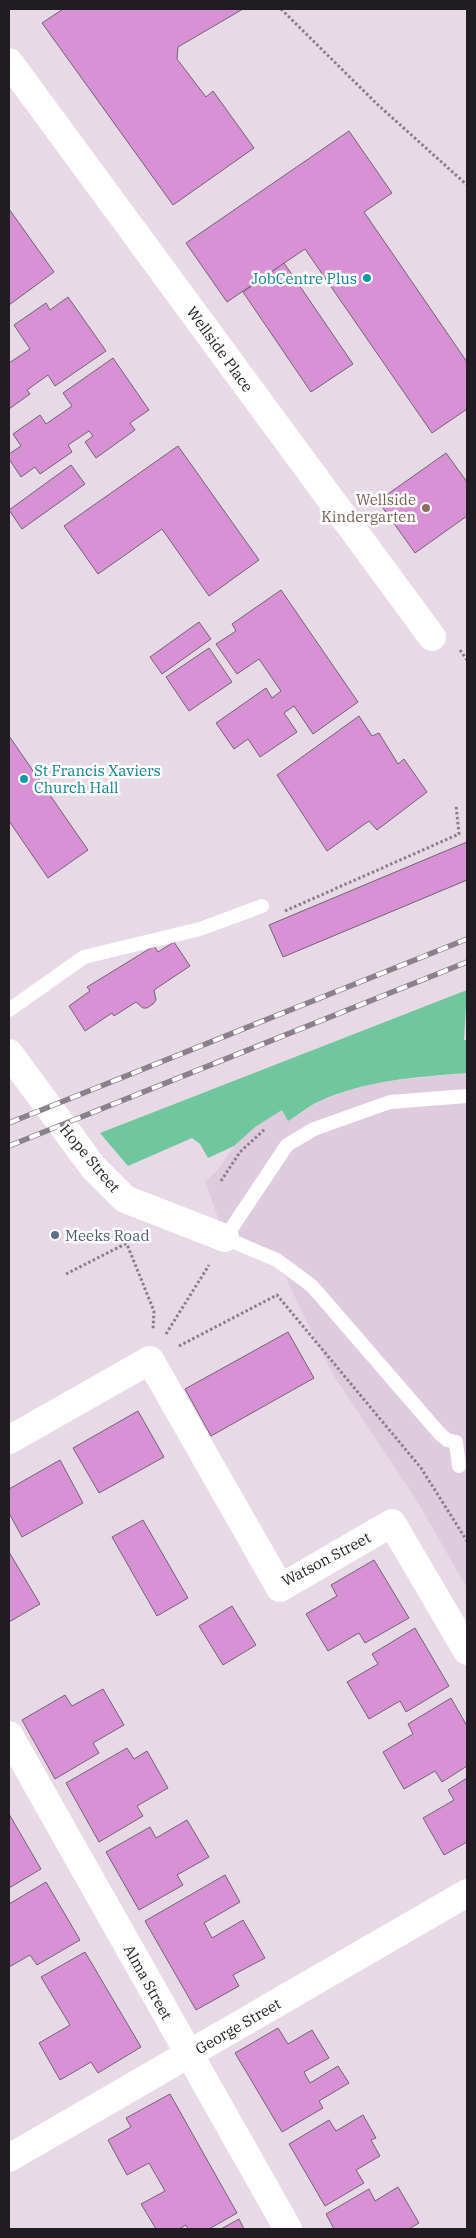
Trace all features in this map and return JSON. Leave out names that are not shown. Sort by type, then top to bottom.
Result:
[{"type":"street","name":"Wellside Place","points":[[9,62],[432,637]]},
{"type":"street","name":"Hope Street","points":[[9,1053],[93,1167],[125,1199],[225,1238]]},
{"type":"street","points":[[9,1440],[150,1360]]},
{"type":"street","name":"Watson Street","points":[[150,1360],[280,1588],[392,1523],[467,1652]]},
{"type":"street","name":"Alma Street","points":[[9,1735],[288,2229]]},
{"type":"street","name":"George Street","points":[[9,2158],[467,1893]]},
{"type":"lane","points":[[9,1010],[84,957],[200,929],[255,908]]},
{"type":"lane","points":[[459,1466],[462,1441],[447,1440],[440,1434],[312,1286],[277,1260],[225,1238],[287,1145],[314,1129],[390,1102],[467,1096]]},
{"type":"path","points":[[281,9],[378,104],[467,185]]},
{"type":"path","points":[[255,908],[272,917],[459,834],[456,805]]},
{"type":"path","points":[[120,1226],[154,1311],[150,1360]]},
{"type":"path","points":[[150,1360],[225,1238]]},
{"type":"path","points":[[66,1274],[127,1243]]},
{"type":"path","points":[[150,1360],[277,1295],[421,1468],[467,1541]]},
{"type":"shaded area","points":[[467,1073],[467,1588],[417,1501],[332,1373],[277,1260],[225,1238],[205,1181],[217,1171],[234,1146],[255,1127],[282,1110],[288,1121],[317,1103],[345,1091],[378,1082]]},
{"type":"green space","points":[[467,990],[464,1040],[467,1040],[467,1073],[372,1084],[318,1102],[288,1121],[282,1110],[255,1127],[234,1146],[208,1158],[200,1144],[192,1138],[128,1166],[100,1133]]},
{"type":"building","points":[[63,9],[243,9],[178,47],[177,59],[206,97],[213,91],[254,148],[173,205],[42,23]]},
{"type":"building","name":"JobCentre Plus","points":[[349,131],[392,193],[364,212],[467,362],[467,409],[432,433],[305,249],[227,302],[186,243]]},
{"type":"building","points":[[9,209],[54,272],[9,305]]},
{"type":"building","points":[[284,263],[353,364],[311,392],[243,292]]},
{"type":"building","points":[[68,297],[106,351],[55,386],[48,375],[27,390],[30,394],[9,409],[9,363],[30,349],[14,325],[46,303],[50,310]]},
{"type":"building","points":[[113,358],[149,410],[130,423],[135,430],[96,458],[85,442],[93,436],[89,431],[68,445],[72,452],[40,474],[35,467],[21,477],[9,459],[9,454],[21,446],[13,434],[40,415],[46,424],[72,406],[63,393]]},
{"type":"building","points":[[178,446],[259,560],[209,596],[162,529],[98,574],[64,526]]},
{"type":"building","name":"Wellside Kindergarten","points":[[446,453],[467,482],[467,516],[415,553],[378,501]]},
{"type":"building","points":[[71,465],[85,484],[22,529],[9,510]]},
{"type":"building","points":[[281,590],[358,702],[313,734],[294,706],[284,713],[297,732],[260,757],[248,739],[234,749],[216,723],[266,688],[272,698],[281,691],[259,659],[237,674],[216,644],[236,631],[232,624]]},
{"type":"building","points":[[199,622],[211,639],[162,674],[150,657]]},
{"type":"building","points":[[209,648],[232,682],[189,711],[166,677]]},
{"type":"building","points":[[359,716],[372,736],[379,733],[398,764],[404,759],[427,792],[377,830],[369,821],[327,851],[277,775]]},
{"type":"building","name":"St Francis Xaviers Church Hall","points":[[9,736],[88,850],[48,878],[9,821]]},
{"type":"building","points":[[467,842],[467,880],[283,957],[269,925]]},
{"type":"building","points":[[174,942],[190,966],[154,990],[156,1000],[153,1004],[143,1008],[136,1002],[114,1016],[112,1013],[85,1031],[69,1006],[90,991],[87,987],[154,946],[158,952]]},
{"type":"building","points":[[288,1332],[314,1378],[211,1436],[185,1389]]},
{"type":"building","points":[[138,1411],[164,1457],[99,1493],[73,1448]]},
{"type":"building","points":[[60,1460],[83,1503],[22,1537],[9,1513],[9,1489]]},
{"type":"building","points":[[143,1520],[188,1598],[157,1616],[112,1537]]},
{"type":"building","points":[[9,1552],[40,1604],[9,1622]]},
{"type":"building","points":[[374,1560],[409,1618],[365,1643],[359,1633],[328,1651],[306,1614],[337,1596],[331,1585]]},
{"type":"building","points":[[232,1606],[256,1645],[223,1665],[199,1626]]},
{"type":"building","points":[[415,1628],[449,1686],[406,1712],[400,1701],[369,1719],[347,1682],[378,1664],[372,1654]]},
{"type":"building","points":[[103,1689],[124,1725],[93,1743],[99,1753],[55,1779],[22,1720],[65,1695],[72,1706]]},
{"type":"building","points":[[451,1698],[467,1726],[467,1766],[442,1782],[435,1771],[404,1789],[383,1752],[413,1734],[408,1724]]},
{"type":"building","points":[[127,1748],[134,1759],[147,1751],[168,1788],[137,1806],[143,1816],[99,1842],[66,1783]]},
{"type":"building","points":[[467,1778],[467,1842],[444,1855],[423,1818],[454,1800],[448,1790]]},
{"type":"building","points":[[9,1814],[41,1869],[9,1888]]},
{"type":"building","points":[[187,1820],[209,1857],[177,1875],[183,1885],[139,1910],[106,1852],[150,1827],[156,1838]]},
{"type":"building","points":[[225,1875],[240,1902],[204,1923],[212,1938],[243,1920],[265,1958],[233,1975],[239,1986],[196,2010],[145,1921]]},
{"type":"building","points":[[46,1882],[80,1940],[37,1965],[30,1955],[9,1967],[9,1904]]},
{"type":"building","points":[[85,1952],[141,2047],[98,2073],[91,2062],[60,2080],[39,2043],[70,2025],[41,1977]]},
{"type":"building","points":[[278,2028],[288,2044],[312,2030],[329,2058],[304,2072],[310,2083],[338,2066],[349,2083],[319,2101],[323,2108],[282,2132],[235,2053]]},
{"type":"building","points":[[170,2094],[237,2213],[209,2229],[188,2229],[186,2225],[179,2229],[156,2229],[141,2204],[165,2191],[149,2163],[127,2175],[108,2140],[131,2127],[126,2118]]},
{"type":"building","points":[[363,2115],[376,2138],[371,2140],[380,2156],[356,2170],[364,2183],[325,2206],[289,2144],[329,2120],[336,2131]]},
{"type":"building","points":[[398,2187],[419,2223],[409,2229],[334,2229],[326,2214],[369,2189],[375,2201]]},
{"type":"building","points":[[239,2219],[244,2229],[221,2229]]},
{"type":"railway","points":[[9,1123],[467,939]]},
{"type":"railway","points":[[9,1146],[467,962]]},
{"type":"place","name":"JobCentre Plus","points":[[367,278]]},
{"type":"place","name":"Wellside Kindergarten","points":[[426,508]]},
{"type":"place","name":"St Francis Xaviers Church Hall","points":[[24,779]]},
{"type":"place","name":"Meeks Road","points":[[55,1235]]}]
